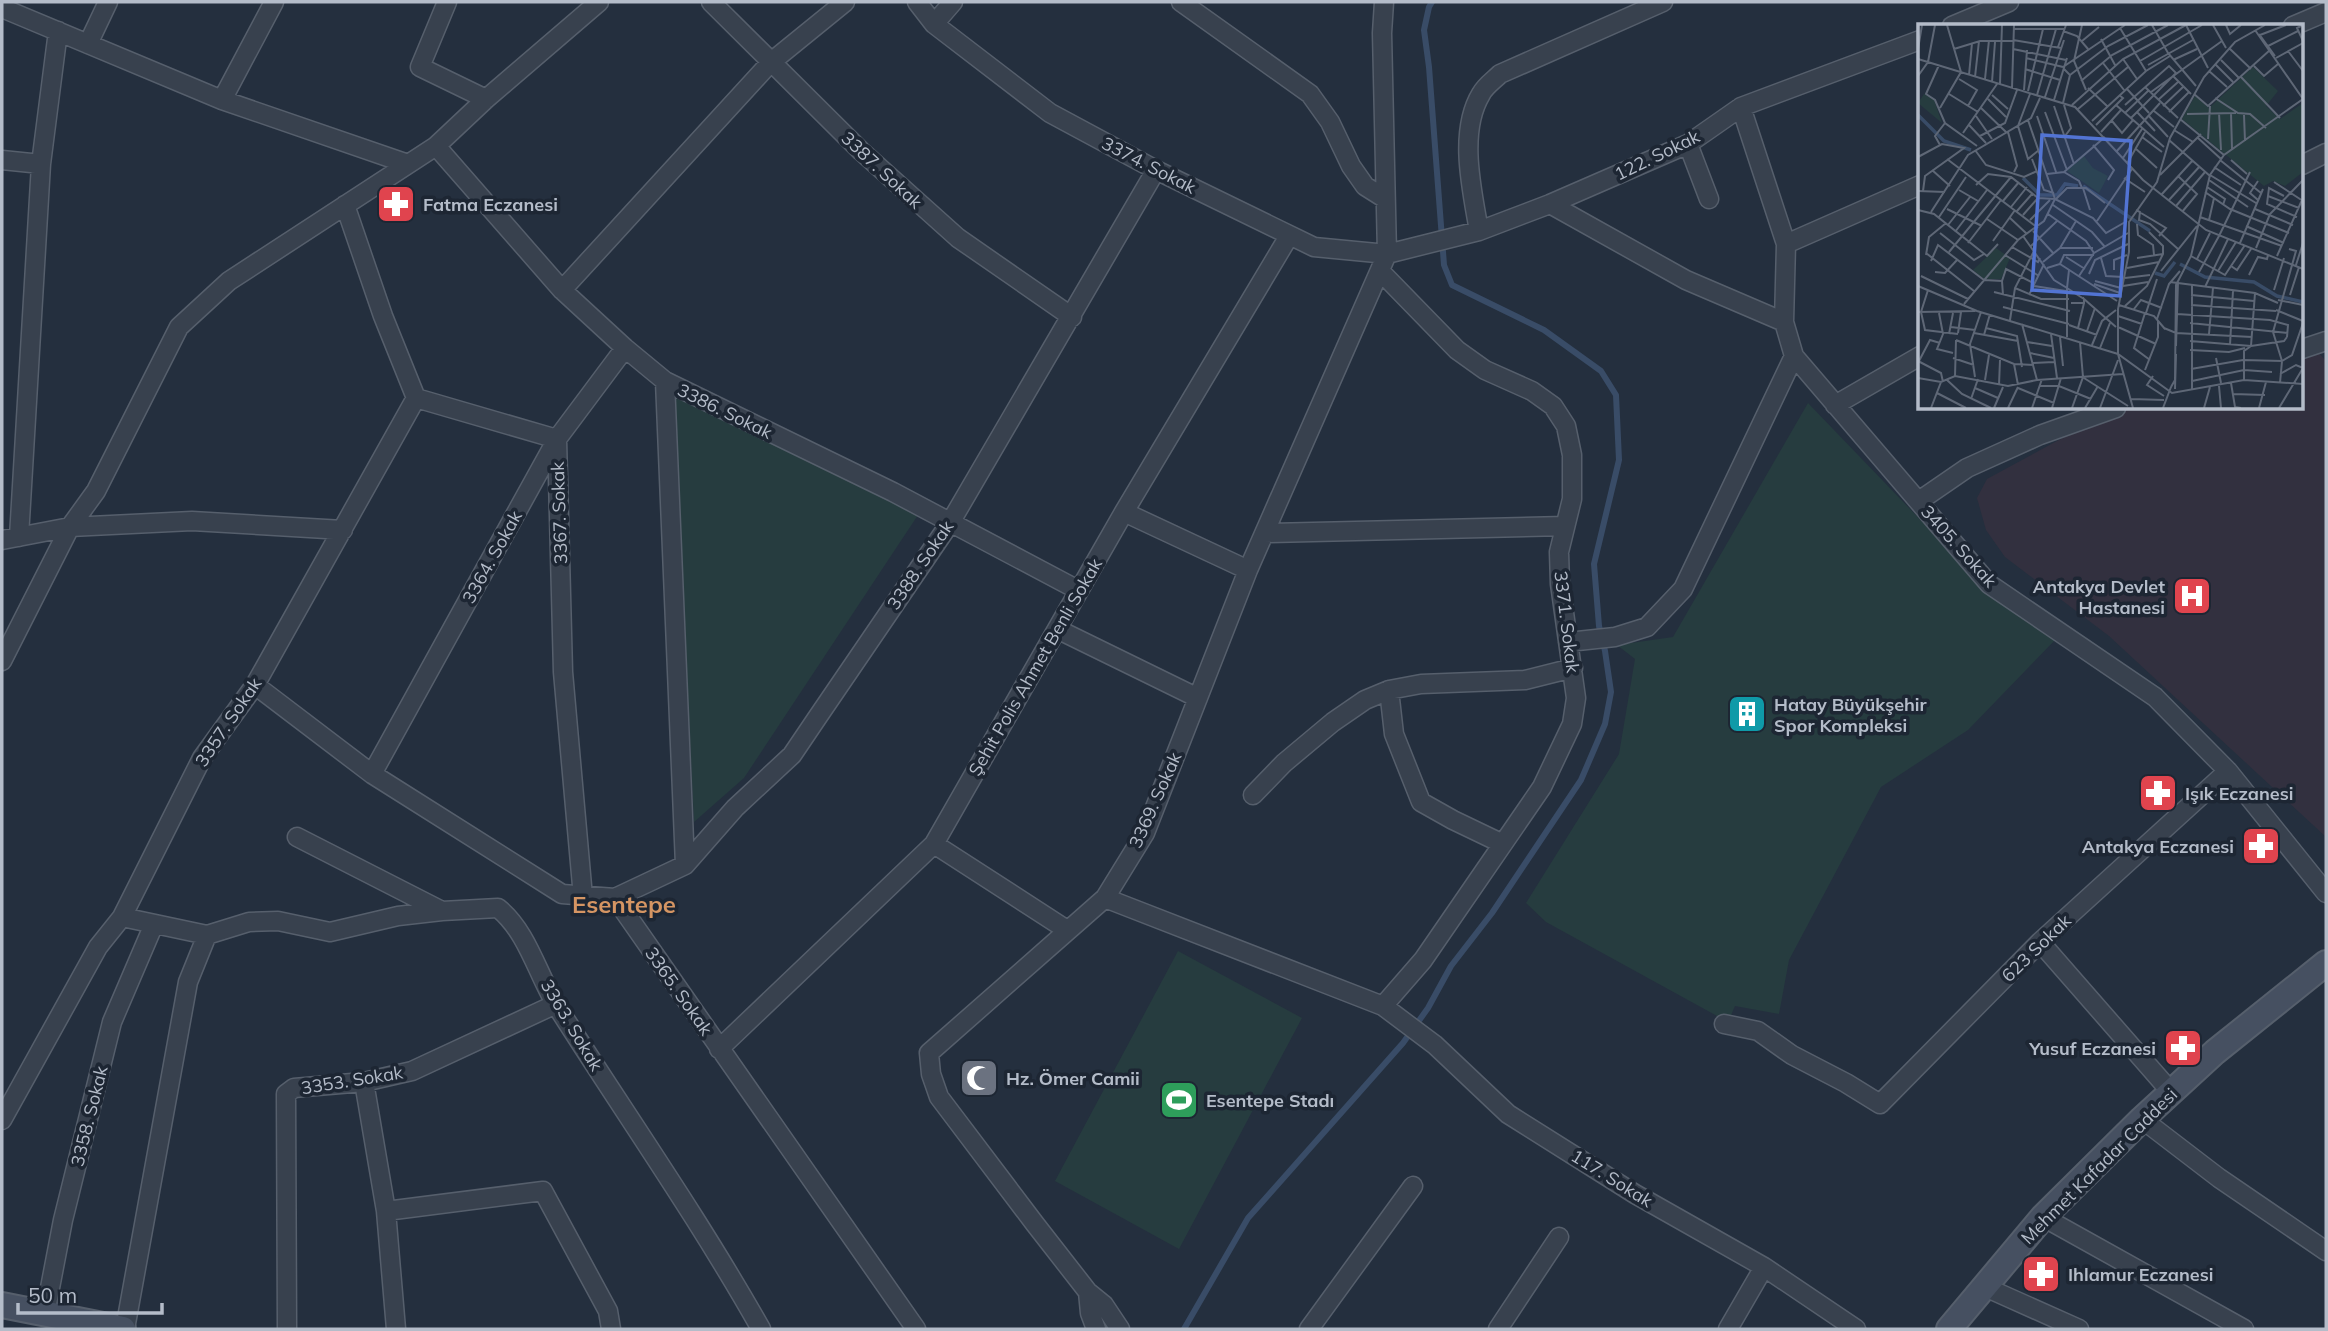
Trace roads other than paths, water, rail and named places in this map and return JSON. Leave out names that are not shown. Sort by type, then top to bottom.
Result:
[{"type":"main road","name":"Mehmet Kafadar Caddesi","points":[[1948,1329],[2043,1217],[2142,1119],[2215,1052],[2326,962]]},
{"type":"main road","points":[[2,1305],[124,1329]]},
{"type":"street","points":[[88,44],[108,2]]},
{"type":"street","points":[[222,100],[274,2]]},
{"type":"street","points":[[447,2],[419,67],[486,99]]},
{"type":"street","points":[[2,661],[70,527],[96,491],[178,327],[229,281],[436,146],[486,99],[599,2]]},
{"type":"street","name":"3387. Sokak","points":[[710,2],[861,151],[958,238],[1072,317]]},
{"type":"street","points":[[562,290],[770,63],[845,2]]},
{"type":"street","name":"3374. Sokak","points":[[917,2],[934,24],[1050,113],[1156,170],[1289,236],[1314,247],[1383,262]]},
{"type":"street","points":[[934,24],[953,2]]},
{"type":"street","points":[[1181,2],[1310,94],[1330,122],[1351,166],[1365,186],[1384,198]]},
{"type":"street","points":[[1383,262],[1384,2]]},
{"type":"street","points":[[1479,231],[1469,168],[1470,124],[1481,93],[1500,74],[1662,2]]},
{"type":"street","points":[[1957,24],[2009,2]]},
{"type":"street","points":[[2,8],[222,100],[408,164]]},
{"type":"street","points":[[2298,24],[2326,12]]},
{"type":"street","points":[[58,31],[41,164],[11,538],[70,527],[192,521],[343,530]]},
{"type":"street","name":"122. Sokak","points":[[1383,262],[1479,231],[1550,204],[1688,144],[1741,107],[1918,41]]},
{"type":"street","name":"3405. Sokak","points":[[1741,107],[1786,244],[1784,322],[1794,356],[1989,583],[2155,697],[2228,771],[2326,893]]},
{"type":"street","points":[[1688,144],[1709,198]]},
{"type":"street","name":"3386. Sokak","points":[[436,146],[562,290],[665,381],[893,492],[1078,590]]},
{"type":"street","points":[[2304,164],[2326,153]]},
{"type":"street","points":[[2,160],[41,164]]},
{"type":"street","name":"3388. Sokak","points":[[615,898],[685,865],[735,808],[792,755],[950,523],[1156,170]]},
{"type":"street","points":[[1786,244],[1918,186]]},
{"type":"street","points":[[1550,204],[1686,280],[1784,322]]},
{"type":"street","points":[[345,205],[383,316],[416,398]]},
{"type":"street","name":"Şehit Polis Ahmet Benli Sokak","points":[[719,1049],[934,844],[1078,590],[1289,236]]},
{"type":"street","name":"3371. Sokak","points":[[1383,262],[1457,351],[1485,369],[1532,391],[1553,406],[1566,426],[1572,456],[1572,499],[1559,552],[1559,563],[1576,698],[1573,724],[1542,787],[1423,960],[1383,1006]]},
{"type":"street","name":"3369. Sokak","points":[[1120,1329],[1104,1305],[1088,1292],[939,1097],[931,1074],[929,1053],[1105,898],[1144,833],[1248,570],[1383,262]]},
{"type":"street","points":[[2304,348],[2326,341]]},
{"type":"street","name":"3364. Sokak","points":[[372,774],[557,439],[625,348]]},
{"type":"street","points":[[1568,642],[1615,637],[1647,627],[1683,589],[1794,356]]},
{"type":"street","points":[[1835,405],[1918,357]]},
{"type":"street","points":[[665,381],[685,865]]},
{"type":"street","name":"3367. Sokak","points":[[416,398],[557,439],[563,672],[583,897]]},
{"type":"street","name":"3357. Sokak","points":[[2,1120],[98,947],[122,917],[202,758],[255,685],[416,398]]},
{"type":"street","points":[[1920,501],[1967,468],[2040,435],[2110,410]]},
{"type":"street","points":[[1124,512],[1248,570]]},
{"type":"street","points":[[1265,533],[1565,526]]},
{"type":"street","points":[[1057,629],[1198,698]]},
{"type":"street","points":[[1253,795],[1284,763],[1333,722],[1365,700],[1389,690],[1422,684],[1525,680],[1573,667]]},
{"type":"street","points":[[255,685],[372,774],[562,894],[615,898]]},
{"type":"street","points":[[1389,690],[1394,734],[1421,802],[1503,844]]},
{"type":"street","name":"623 Sokak","points":[[1724,1024],[1758,1031],[1793,1055],[1880,1104],[2040,942],[2228,771]]},
{"type":"street","points":[[298,837],[442,911]]},
{"type":"street","points":[[934,844],[1067,930]]},
{"type":"street","name":"3365. Sokak","points":[[615,898],[916,1329]]},
{"type":"street","name":"117. Sokak","points":[[1105,898],[1383,1006],[1435,1045],[1508,1114],[1635,1194],[1764,1267],[1856,1329]]},
{"type":"street","name":"3363. Sokak","points":[[207,934],[249,922],[268,921],[330,932],[398,916],[498,908],[512,919],[556,1004],[731,1276],[761,1329]]},
{"type":"street","points":[[122,917],[207,934],[188,982],[124,1329]]},
{"type":"street","name":"3358. Sokak","points":[[45,1314],[63,1220],[112,1022],[154,925]]},
{"type":"street","points":[[2040,942],[2172,1093]]},
{"type":"street","name":"3353. Sokak","points":[[286,1329],[286,1094],[293,1088],[364,1082],[412,1071],[556,1004]]},
{"type":"street","points":[[364,1082],[386,1211],[396,1329]]},
{"type":"street","points":[[2142,1119],[2219,1178],[2326,1251]]},
{"type":"street","points":[[1309,1329],[1413,1186]]},
{"type":"street","points":[[386,1211],[543,1191],[608,1311],[611,1329]]},
{"type":"street","points":[[2043,1217],[2244,1329]]},
{"type":"street","points":[[1498,1329],[1559,1237]]},
{"type":"street","points":[[1728,1329],[1764,1267]]},
{"type":"street","points":[[1985,1287],[2079,1329]]},
{"type":"street","name":"3369. Sokak","points":[[1088,1292],[1090,1313],[1096,1329]]},
{"type":"waterway","points":[[1184,1329],[1248,1218],[1403,1043],[1428,1008],[1451,966],[1492,913],[1581,780],[1605,724],[1611,692],[1599,626],[1594,564],[1619,460],[1616,395],[1601,371],[1544,330],[1452,285],[1444,265],[1424,30],[1432,2]]},
{"type":"place","name":"Fatma Eczanesi","points":[[396,204]]},
{"type":"place","name":"Antakya Devlet Hastanesi","points":[[2192,596]]},
{"type":"place","name":"Hatay Büyükşehir Spor Kompleksi","points":[[1747,714]]},
{"type":"place","name":"Işık Eczanesi","points":[[2158,793]]},
{"type":"place","name":"Antakya Eczanesi","points":[[2261,846]]},
{"type":"place","name":"Yusuf Eczanesi","points":[[2183,1048]]},
{"type":"place","name":"Hz. Ömer Camii","points":[[979,1078]]},
{"type":"place","name":"Esentepe Stadı","points":[[1179,1100]]},
{"type":"place","name":"Ihlamur Eczanesi","points":[[2041,1274]]},
{"type":"district","name":"Esentepe","points":[[624,904]]}]
